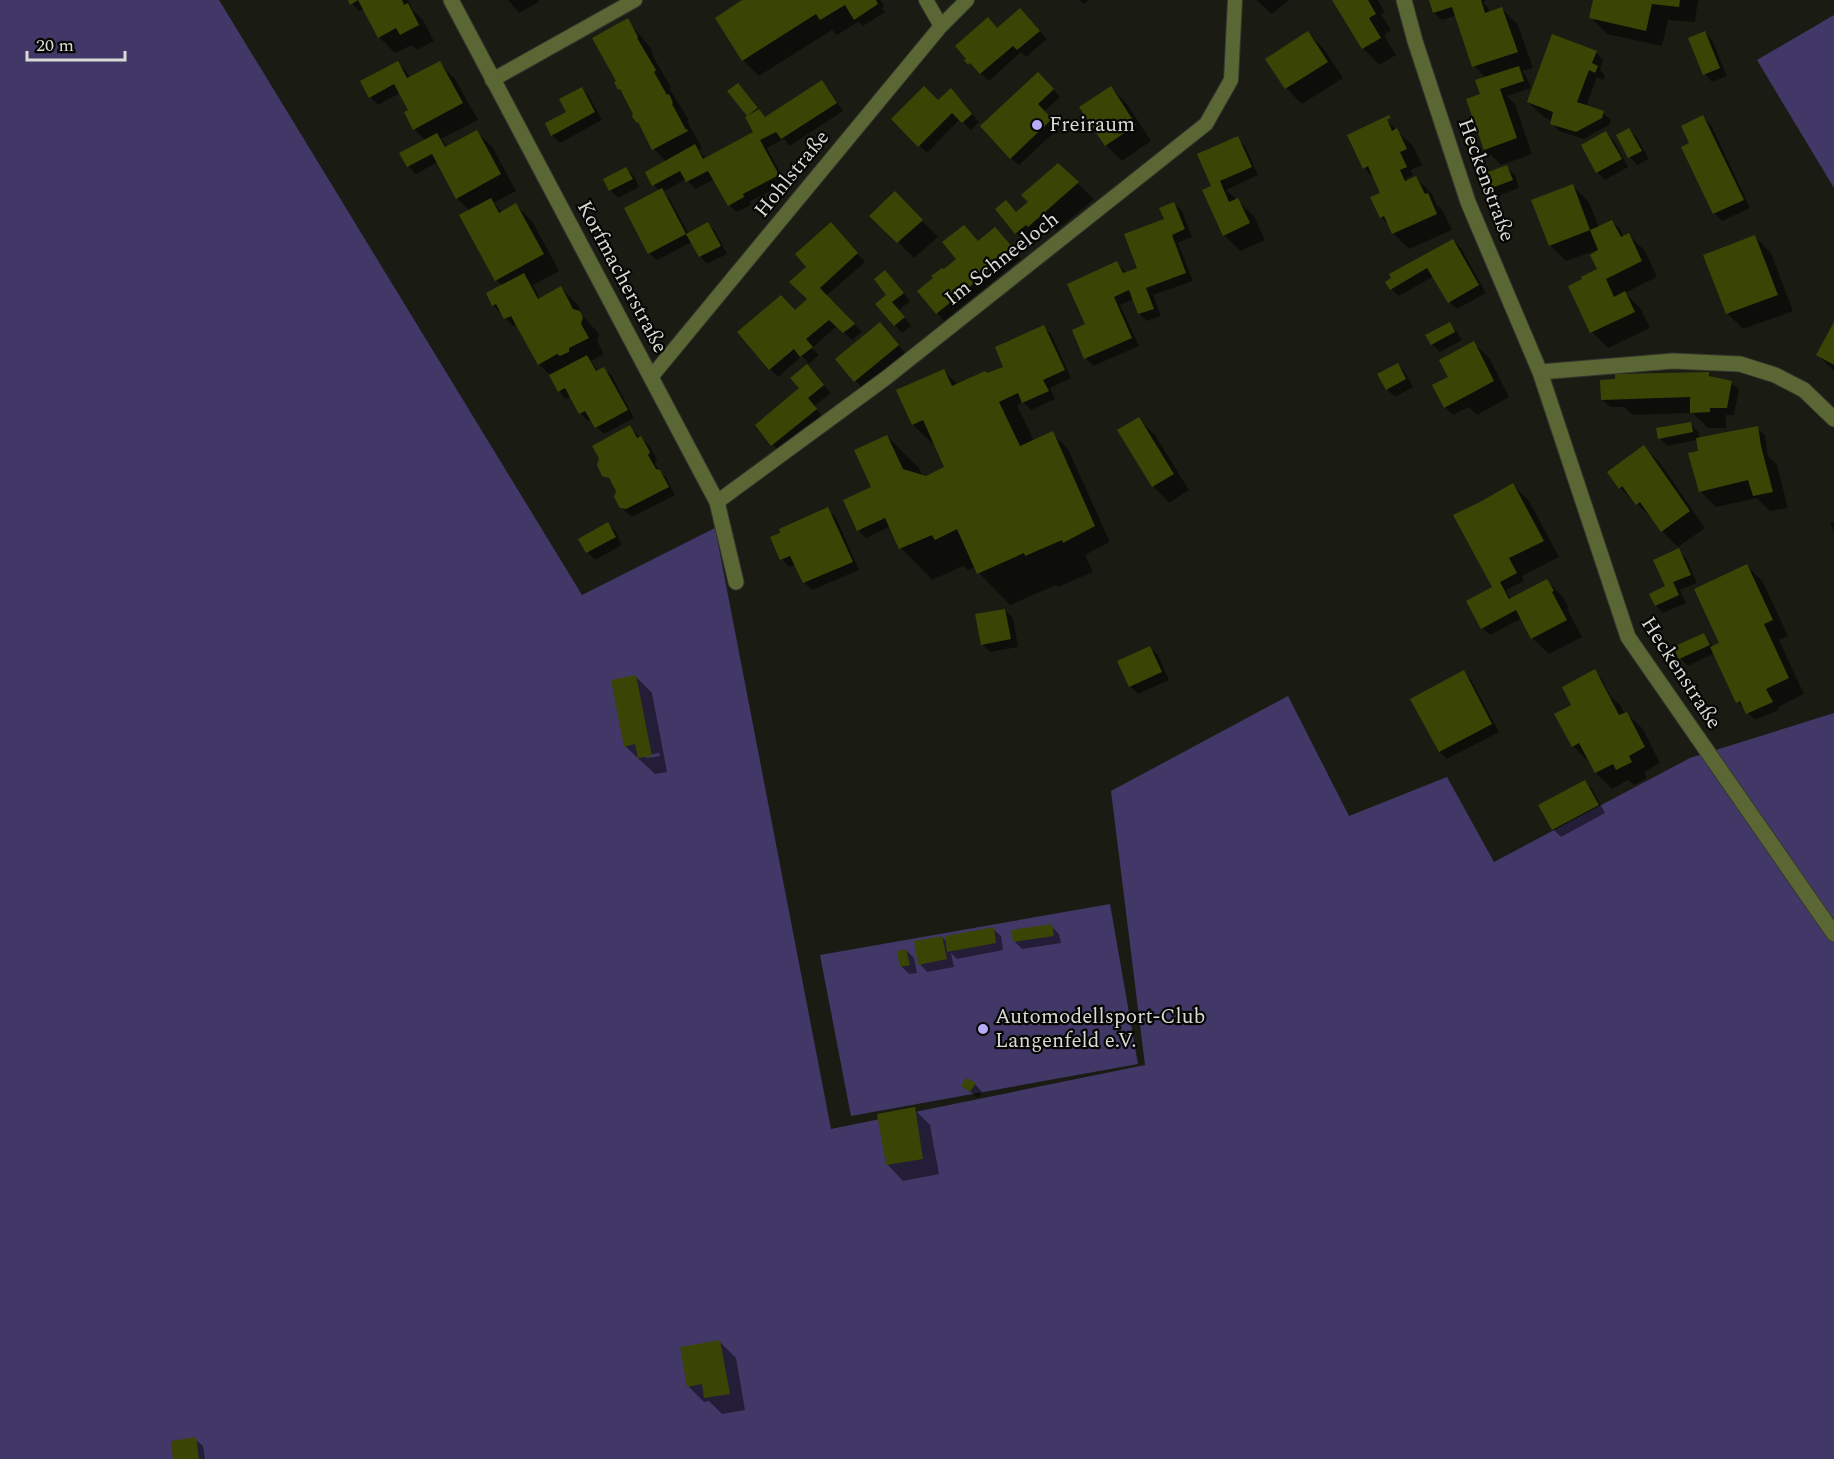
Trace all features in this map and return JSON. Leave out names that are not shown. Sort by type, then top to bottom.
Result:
[{"type":"street","name":"Korfmacherstraße","points":[[451,0],[717,502],[736,582]]},
{"type":"street","name":"Heckenstraße","points":[[1404,0],[1415,41],[1468,202],[1540,372],[1628,637],[1834,934]]},
{"type":"street","points":[[1540,372],[1673,361],[1740,364],[1775,375],[1804,390],[1834,420]]},
{"type":"lane","points":[[492,80],[635,0]]},
{"type":"lane","points":[[926,0],[941,26]]},
{"type":"lane","name":"Hohlstraße","points":[[652,376],[941,26],[967,0]]},
{"type":"lane","name":"Im Schneeloch","points":[[717,502],[886,378],[1206,124],[1231,80],[1235,0]]},
{"type":"shaded area","points":[[0,0],[219,0],[582,595],[715,528],[831,1129],[1145,1065],[1111,791],[1288,696],[1349,816],[1447,777],[1494,862],[1690,758],[1834,713],[1834,1459],[0,1459]]},
{"type":"shaded area","points":[[1834,15],[1834,188],[1757,60]]},
{"type":"shaded area","name":"Automodellsport-Club Langenfeld e.V.","points":[[1110,904],[1138,1064],[851,1116],[820,955]]},
{"type":"building","points":[[348,0],[358,0],[350,5]]},
{"type":"building","points":[[358,0],[402,0],[404,5],[408,3],[419,25],[400,35],[396,28],[378,38]]},
{"type":"building","points":[[742,0],[876,0],[878,4],[854,20],[845,5],[820,20],[816,14],[742,61],[715,18]]},
{"type":"building","points":[[1332,0],[1368,0],[1376,14],[1369,18],[1381,38],[1362,49]]},
{"type":"building","points":[[1429,0],[1481,0],[1485,13],[1502,7],[1518,52],[1472,67],[1452,7],[1433,13]]},
{"type":"building","points":[[1593,0],[1680,0],[1679,7],[1652,4],[1646,31],[1589,18]]},
{"type":"building","points":[[1020,8],[1040,31],[1017,50],[1013,46],[980,74],[970,63],[968,65],[955,46],[988,17],[997,28]]},
{"type":"building","points":[[628,18],[656,70],[654,72],[667,95],[669,94],[672,104],[688,131],[652,150],[592,38]]},
{"type":"building","points":[[1308,31],[1328,62],[1285,89],[1265,59]]},
{"type":"building","points":[[1705,31],[1720,68],[1703,75],[1688,38]]},
{"type":"building","points":[[1552,34],[1597,51],[1592,63],[1598,66],[1595,73],[1589,70],[1577,102],[1604,111],[1602,118],[1576,132],[1550,124],[1553,112],[1527,102]]},
{"type":"building","points":[[398,61],[407,78],[440,61],[463,103],[413,130],[404,112],[408,110],[394,84],[369,98],[360,81]]},
{"type":"building","points":[[1519,66],[1524,81],[1500,89],[1517,138],[1484,150],[1466,99],[1480,94],[1475,80]]},
{"type":"building","points":[[1038,72],[1054,89],[1038,104],[1052,119],[1010,159],[980,126]]},
{"type":"building","points":[[822,80],[837,103],[781,139],[776,132],[760,140],[779,175],[743,194],[744,197],[728,206],[708,171],[686,182],[680,171],[652,186],[645,172],[695,144],[703,159],[753,132],[745,117],[759,109],[765,117]]},
{"type":"building","points":[[738,83],[758,108],[747,116],[727,91]]},
{"type":"building","points":[[924,86],[938,100],[951,88],[972,114],[962,123],[952,113],[918,147],[891,119]]},
{"type":"building","points":[[1111,86],[1136,125],[1105,146],[1079,107]]},
{"type":"building","points":[[582,87],[595,112],[551,136],[545,123],[566,112],[559,99]]},
{"type":"building","points":[[1389,115],[1391,118],[1387,119],[1392,131],[1397,128],[1407,149],[1400,152],[1407,167],[1400,170],[1405,181],[1416,176],[1425,194],[1428,193],[1437,214],[1392,234],[1384,216],[1380,218],[1370,197],[1380,193],[1368,166],[1363,169],[1347,135]]},
{"type":"building","points":[[1703,115],[1744,200],[1713,214],[1681,147],[1689,143],[1681,126]]},
{"type":"building","points":[[1629,128],[1642,151],[1628,158],[1616,135]]},
{"type":"building","points":[[477,130],[501,174],[456,199],[432,154],[407,167],[399,153],[437,133],[445,147]]},
{"type":"building","points":[[1606,131],[1622,159],[1596,173],[1581,145]]},
{"type":"building","points":[[1238,136],[1252,167],[1220,181],[1229,202],[1238,198],[1250,223],[1223,236],[1202,190],[1211,186],[1197,154]]},
{"type":"building","points":[[1058,163],[1079,182],[1028,227],[1026,225],[1015,234],[995,209],[1006,200],[1016,212],[1028,202],[1021,195]]},
{"type":"building","points":[[1507,165],[1513,180],[1489,189],[1483,174]]},
{"type":"building","points":[[626,167],[633,179],[609,191],[603,179]]},
{"type":"building","points":[[1573,184],[1590,230],[1549,246],[1531,200]]},
{"type":"building","points":[[662,188],[686,234],[648,254],[624,208]]},
{"type":"building","points":[[895,191],[923,220],[897,243],[869,216]]},
{"type":"building","points":[[491,198],[499,213],[516,203],[544,254],[495,281],[459,215]]},
{"type":"building","points":[[1174,202],[1185,229],[1172,235],[1186,273],[1146,288],[1154,309],[1138,314],[1129,290],[1114,297],[1132,338],[1084,359],[1072,330],[1085,324],[1067,284],[1117,261],[1123,273],[1137,268],[1124,234],[1164,219],[1159,208]]},
{"type":"building","points":[[1612,220],[1621,237],[1629,233],[1642,261],[1606,279],[1614,297],[1625,291],[1635,312],[1590,333],[1568,286],[1597,269],[1590,255],[1598,250],[1590,230]]},
{"type":"building","points":[[708,222],[721,246],[699,257],[686,234]]},
{"type":"building","points":[[831,222],[858,253],[820,288],[855,324],[843,333],[829,320],[806,339],[813,347],[800,357],[794,349],[769,370],[737,332],[781,295],[795,310],[807,299],[789,282],[806,267],[795,254]]},
{"type":"building","points":[[964,225],[978,241],[995,227],[1015,250],[936,314],[917,291],[933,278],[931,276],[956,259],[942,242]]},
{"type":"building","points":[[1755,235],[1778,295],[1726,314],[1703,255]]},
{"type":"building","points":[[1453,239],[1479,285],[1448,303],[1427,268],[1390,290],[1385,282],[1391,278],[1389,274]]},
{"type":"building","points":[[885,270],[904,293],[892,302],[905,317],[894,326],[875,304],[886,295],[874,279]]},
{"type":"building","points":[[524,273],[538,299],[561,286],[573,309],[580,311],[583,317],[581,324],[589,338],[569,348],[569,352],[560,356],[557,354],[538,365],[511,316],[504,319],[496,304],[492,306],[486,293]]},
{"type":"building","points":[[880,322],[899,345],[854,382],[835,359]]},
{"type":"building","points":[[1450,322],[1455,332],[1431,345],[1425,335]]},
{"type":"building","points":[[1834,322],[1834,365],[1816,355]]},
{"type":"building","points":[[1044,325],[1065,370],[1043,380],[1049,391],[1022,403],[1018,393],[999,402],[1020,446],[1053,431],[1095,526],[1063,543],[1062,540],[1025,556],[1024,553],[977,574],[957,529],[935,540],[932,535],[899,549],[885,518],[857,531],[843,500],[871,487],[854,450],[887,435],[903,469],[926,476],[944,467],[923,420],[912,425],[896,390],[944,369],[952,386],[985,371],[987,373],[1003,367],[995,347]]},
{"type":"building","points":[[1474,341],[1494,381],[1444,408],[1432,385],[1448,377],[1439,360]]},
{"type":"building","points":[[587,355],[596,371],[604,367],[628,410],[595,428],[585,411],[579,414],[565,388],[558,392],[549,375]]},
{"type":"building","points":[[1398,363],[1406,379],[1386,390],[1377,374]]},
{"type":"building","points":[[807,364],[824,385],[808,398],[817,409],[771,446],[755,425],[799,388],[790,378]]},
{"type":"building","points":[[1709,372],[1709,376],[1732,381],[1727,408],[1710,408],[1710,412],[1690,413],[1690,397],[1601,400],[1600,380],[1615,379],[1615,374]]},
{"type":"building","points":[[1139,417],[1174,474],[1152,487],[1117,430]]},
{"type":"building","points":[[1691,422],[1693,432],[1658,439],[1656,428]]},
{"type":"building","points":[[630,425],[637,438],[641,436],[650,452],[648,455],[656,469],[660,470],[669,487],[626,509],[620,508],[614,497],[616,491],[609,478],[602,476],[597,465],[599,458],[592,446]]},
{"type":"building","points":[[1758,426],[1773,492],[1753,496],[1748,480],[1699,492],[1688,453],[1698,451],[1696,438]]},
{"type":"building","points":[[1644,445],[1690,511],[1661,532],[1640,502],[1636,505],[1622,486],[1619,489],[1607,472]]},
{"type":"building","points":[[1513,483],[1544,541],[1509,558],[1517,573],[1500,582],[1509,599],[1547,579],[1567,620],[1531,639],[1516,610],[1481,629],[1466,601],[1492,587],[1453,515]]},
{"type":"building","points":[[828,507],[853,562],[803,583],[790,556],[780,560],[770,537],[780,533],[779,529]]},
{"type":"building","points":[[608,522],[616,537],[586,553],[578,539]]},
{"type":"building","points":[[1679,548],[1691,575],[1673,582],[1679,595],[1655,606],[1649,594],[1665,586],[1653,560]]},
{"type":"building","points":[[1747,564],[1773,620],[1764,624],[1789,678],[1766,689],[1773,702],[1746,714],[1740,701],[1736,703],[1710,647],[1719,643],[1694,589]]},
{"type":"building","points":[[1005,609],[1011,639],[981,645],[975,614]]},
{"type":"building","points":[[1704,633],[1710,645],[1679,659],[1673,647]]},
{"type":"building","points":[[1150,646],[1162,672],[1129,687],[1117,661]]},
{"type":"building","points":[[1595,669],[1619,715],[1627,712],[1645,747],[1629,756],[1632,762],[1616,770],[1613,764],[1595,773],[1579,743],[1572,747],[1554,714],[1571,705],[1562,687]]},
{"type":"building","points":[[1464,670],[1492,724],[1439,752],[1410,699]]},
{"type":"building","points":[[636,675],[652,756],[638,758],[635,744],[624,747],[611,680]]},
{"type":"building","points":[[1585,780],[1599,805],[1552,830],[1538,805]]},
{"type":"building","points":[[1052,924],[1054,936],[1013,942],[1011,930]]},
{"type":"building","points":[[994,927],[996,943],[947,952],[945,936]]},
{"type":"building","points":[[942,936],[947,959],[918,965],[914,941]]},
{"type":"building","points":[[906,949],[910,965],[900,967],[897,951]]},
{"type":"building","points":[[966,1078],[976,1083],[970,1092],[961,1086]]},
{"type":"building","points":[[915,1107],[923,1159],[886,1165],[877,1114]]},
{"type":"building","points":[[720,1340],[730,1394],[704,1398],[702,1384],[687,1387],[680,1347]]},
{"type":"building","points":[[196,1437],[199,1459],[173,1459],[171,1441]]},
{"type":"place","name":"Freiraum","points":[[1037,125]]},
{"type":"place","name":"Automodellsport-Club Langenfeld e.V.","points":[[983,1029]]}]
